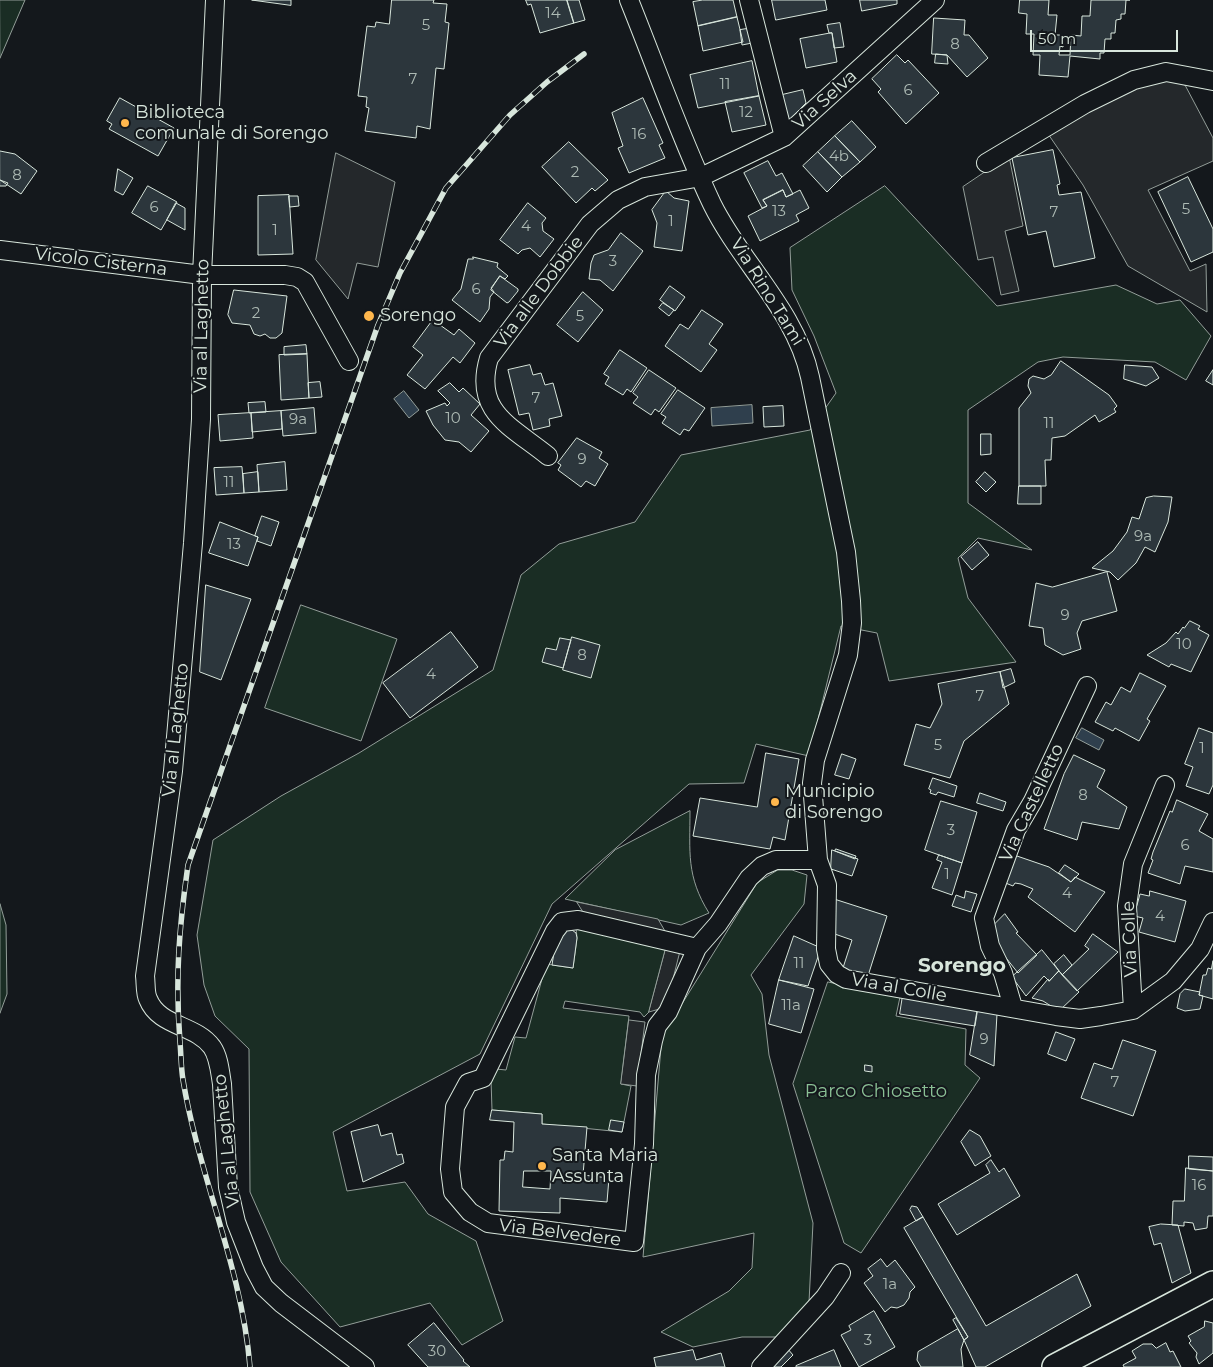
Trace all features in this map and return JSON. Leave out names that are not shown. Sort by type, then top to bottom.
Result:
[{"type":"main road","points":[[1054,1367],[1213,1284]]},
{"type":"street","name":"Via al Laghetto","points":[[215,0],[202,275],[201,419],[193,543],[173,771],[145,976],[148,998],[159,1016],[200,1035],[212,1048],[220,1068],[228,1187],[236,1222],[254,1268],[264,1287],[281,1303],[365,1367]]},
{"type":"street","name":"Via Rino Tami","points":[[629,0],[713,205],[790,325],[806,355],[846,552],[851,601]]},
{"type":"street","points":[[749,0],[784,136]]},
{"type":"street","name":"Via Selva","points":[[701,177],[784,136],[935,0]]},
{"type":"street","points":[[986,163],[1085,104],[1134,80],[1166,72],[1213,81]]},
{"type":"street","name":"Via alle Dobbie","points":[[548,456],[496,414],[488,402],[484,385],[490,358],[590,224],[618,200],[645,186],[701,177]]},
{"type":"street","name":"Vicolo Cisterna","points":[[0,250],[202,275],[285,275],[302,279],[309,287],[349,361]]},
{"type":"street","name":"Via al Colle","points":[[851,601],[852,623],[848,655],[815,760],[812,783],[818,860],[827,885],[826,949],[830,964],[837,974],[846,979],[1080,1018],[1133,1010],[1173,981],[1200,949],[1213,922]]},
{"type":"street","name":"Via Castelletto","points":[[1013,1007],[1003,973],[990,946],[984,918],[1016,830],[1033,801],[1087,686]]},
{"type":"street","name":"Via Colle","points":[[1133,1010],[1127,906],[1133,864],[1164,785]]},
{"type":"street","name":"Via Belvedere","points":[[697,948],[578,920],[562,922],[555,931],[483,1078],[468,1083],[455,1107],[450,1169],[453,1192],[470,1212],[488,1223],[634,1242],[644,1144],[646,1075],[656,1026],[668,1012],[697,948],[718,924],[749,878],[762,866],[776,860],[818,860]]},
{"type":"street","points":[[761,1367],[825,1297],[841,1273]]},
{"type":"green space","points":[[0,0],[25,0],[0,58]]},
{"type":"green space","points":[[885,186],[997,306],[1116,285],[1157,304],[1180,300],[1211,336],[1186,380],[1155,362],[1063,357],[1038,362],[968,410],[968,503],[1032,550],[978,538],[958,558],[968,598],[1016,662],[889,681],[877,633],[841,626],[809,756],[756,744],[744,783],[689,784],[552,904],[480,1054],[333,1132],[347,1191],[405,1182],[428,1214],[476,1241],[503,1321],[462,1345],[430,1303],[340,1327],[281,1262],[250,1192],[249,1049],[215,1016],[204,985],[197,935],[213,840],[281,796],[359,753],[493,670],[521,575],[559,544],[635,522],[681,455],[810,430],[836,393],[814,336],[792,290],[790,248]]},
{"type":"green space","points":[[301,605],[397,639],[361,741],[265,708]]},
{"type":"green space","points":[[690,811],[690,852],[693,875],[696,887],[709,913],[681,925],[565,899],[615,850]]},
{"type":"green space","points":[[778,870],[792,870],[807,875],[804,904],[751,975],[762,994],[769,1055],[813,1223],[809,1302],[782,1337],[742,1337],[693,1347],[661,1332],[729,1291],[752,1268],[754,1233],[643,1257],[662,1036],[757,883]]},
{"type":"green space","points":[[0,904],[6,925],[7,994],[0,1013]]},
{"type":"green space","points":[[576,925],[666,948],[649,1012],[644,1017],[640,1012],[565,1001],[563,1008],[629,1016],[621,1084],[631,1086],[622,1132],[542,1124],[542,1114],[492,1110],[491,1080],[496,1069],[506,1070],[515,1037],[526,1038],[546,964],[573,968],[577,938]]},
{"type":"green space","name":"Parco Chiosetto","points":[[828,982],[900,997],[896,1016],[966,1029],[965,1065],[980,1078],[861,1253],[844,1243],[793,1084]]},
{"type":"shaded area","points":[[1153,74],[1185,85],[1213,138],[1213,161],[1148,190],[1190,271],[1206,264],[1207,312],[1128,266],[1083,185],[1044,128]]},
{"type":"shaded area","points":[[336,153],[395,182],[378,267],[357,263],[348,299],[316,260]]},
{"type":"shaded area","points":[[1009,156],[1023,226],[1005,231],[1019,291],[1001,295],[993,257],[978,260],[963,187]]},
{"type":"shaded area","points":[[577,902],[658,919],[669,938],[587,918]]},
{"type":"shaded area","points":[[666,948],[680,951],[666,1007],[649,1012]]},
{"type":"shaded area","points":[[629,1020],[645,1022],[637,1086],[621,1084]]},
{"type":"water","points":[[404,391],[419,410],[409,418],[394,399]]},
{"type":"water","points":[[752,405],[753,423],[712,426],[711,408]]},
{"type":"water","points":[[1082,728],[1104,740],[1099,750],[1076,738]]},
{"type":"building","points":[[252,0],[291,0],[291,5]]},
{"type":"building","points":[[392,0],[434,0],[433,3],[447,4],[445,22],[449,23],[444,69],[436,68],[430,129],[417,126],[416,138],[365,131],[369,108],[366,107],[367,97],[358,96],[367,26],[375,27],[376,22],[389,24]]},
{"type":"building","points":[[526,0],[567,0],[574,23],[540,33],[531,4],[528,5]]},
{"type":"building","points":[[567,0],[579,0],[585,20],[574,23]]},
{"type":"building","points":[[733,0],[737,17],[698,26],[693,2]]},
{"type":"building","points":[[772,0],[825,0],[827,10],[776,20]]},
{"type":"building","points":[[860,0],[897,0],[897,4],[862,11]]},
{"type":"building","points":[[1020,0],[1049,0],[1048,15],[1057,15],[1055,35],[1064,35],[1063,47],[1060,46],[1059,55],[1070,55],[1071,35],[1081,36],[1082,16],[1090,16],[1091,0],[1126,0],[1125,14],[1121,14],[1121,19],[1116,20],[1115,33],[1111,33],[1111,39],[1105,39],[1104,53],[1100,53],[1100,59],[1070,56],[1068,77],[1039,75],[1040,55],[1033,55],[1034,34],[1026,34],[1027,14],[1019,13]]},
{"type":"building","points":[[737,17],[743,42],[703,51],[698,26]]},
{"type":"building","points":[[934,18],[965,20],[964,35],[969,35],[988,58],[967,77],[947,55],[932,54]]},
{"type":"building","points":[[840,23],[844,47],[834,48],[832,33],[829,33],[827,25]]},
{"type":"building","points":[[753,28],[757,42],[742,45],[740,30]]},
{"type":"building","points":[[832,33],[837,62],[806,68],[800,39]]},
{"type":"building","points":[[936,54],[947,55],[948,64],[935,63]]},
{"type":"building","points":[[897,55],[905,63],[908,60],[939,93],[906,124],[878,92],[881,89],[872,79]]},
{"type":"building","points":[[752,61],[759,96],[698,108],[690,75]]},
{"type":"building","points":[[803,90],[806,103],[789,120],[782,95]]},
{"type":"building","points":[[759,96],[766,125],[732,132],[725,102]]},
{"type":"building","points":[[120,98],[174,128],[158,156],[109,129],[112,124],[107,121]]},
{"type":"building","points":[[643,98],[663,143],[659,145],[665,158],[629,173],[618,148],[623,146],[612,113]]},
{"type":"building","points":[[852,121],[876,147],[860,162],[835,136]]},
{"type":"building","points":[[835,136],[860,162],[842,177],[818,152]]},
{"type":"building","points":[[569,142],[608,180],[595,191],[592,188],[576,203],[542,167]]},
{"type":"building","points":[[1053,150],[1060,184],[1057,185],[1059,195],[1081,192],[1095,258],[1054,267],[1046,231],[1028,235],[1012,158]]},
{"type":"building","points":[[0,151],[15,154],[37,171],[21,194],[0,180]]},
{"type":"building","points":[[818,152],[842,177],[827,192],[803,166]]},
{"type":"building","points":[[768,161],[776,176],[782,173],[793,194],[786,197],[783,190],[763,200],[767,206],[762,208],[744,173]]},
{"type":"building","points":[[118,169],[133,178],[123,195],[115,191]]},
{"type":"building","points":[[1188,177],[1213,229],[1213,252],[1191,262],[1158,192]]},
{"type":"building","points":[[0,180],[8,183],[6,186],[0,186]]},
{"type":"building","points":[[148,186],[177,202],[161,230],[132,213]]},
{"type":"building","points":[[783,190],[786,197],[800,190],[809,208],[796,215],[799,221],[760,241],[748,216],[767,206],[763,200]]},
{"type":"building","points":[[666,191],[674,198],[689,201],[682,251],[654,247],[657,223],[652,210]]},
{"type":"building","points":[[289,195],[293,254],[258,255],[258,196]]},
{"type":"building","points":[[289,196],[298,196],[299,206],[290,207]]},
{"type":"building","points":[[176,203],[185,208],[185,230],[167,220]]},
{"type":"building","points":[[528,203],[546,218],[542,223],[543,231],[554,239],[540,257],[530,248],[522,250],[518,254],[500,240]]},
{"type":"building","points":[[621,233],[643,251],[613,291],[600,280],[589,279],[591,263],[594,255],[608,250]]},
{"type":"building","points":[[473,257],[498,263],[497,267],[508,276],[505,279],[500,276],[491,288],[494,292],[490,297],[489,309],[480,322],[452,300],[461,289],[468,259],[473,259]]},
{"type":"building","points":[[500,276],[518,289],[507,303],[491,290]]},
{"type":"building","points":[[670,286],[685,297],[675,311],[660,300]]},
{"type":"building","points":[[234,290],[287,296],[282,333],[276,338],[270,338],[265,334],[260,336],[254,334],[250,325],[232,323],[228,315]]},
{"type":"building","points":[[583,292],[603,310],[578,342],[557,325]]},
{"type":"building","points":[[663,303],[674,310],[669,316],[659,308]]},
{"type":"building","points":[[702,310],[723,324],[709,344],[717,350],[701,372],[665,346],[680,324],[688,329]]},
{"type":"building","points":[[433,320],[454,335],[459,329],[475,343],[460,363],[453,357],[425,389],[407,375],[423,355],[413,347]]},
{"type":"building","points":[[306,345],[307,354],[284,355],[284,347]]},
{"type":"building","points":[[620,350],[647,368],[631,392],[627,389],[623,395],[605,384],[609,377],[604,374]]},
{"type":"building","points":[[307,354],[309,398],[281,400],[279,355]]},
{"type":"building","points":[[1061,361],[1109,395],[1117,406],[1114,409],[1116,412],[1099,422],[1095,415],[1065,436],[1052,438],[1051,460],[1045,460],[1046,486],[1019,486],[1019,408],[1031,393],[1028,386],[1029,379],[1033,376],[1044,379],[1051,375]]},
{"type":"building","points":[[530,365],[533,375],[541,373],[545,385],[553,383],[562,416],[549,419],[550,426],[533,430],[529,413],[519,415],[508,370]]},
{"type":"building","points":[[1125,365],[1152,367],[1159,378],[1146,386],[1124,379]]},
{"type":"building","points":[[649,370],[676,388],[659,412],[655,409],[651,415],[633,403],[638,397],[633,393]]},
{"type":"building","points":[[1213,370],[1213,385],[1206,381]]},
{"type":"building","points":[[320,382],[322,397],[309,398],[308,383]]},
{"type":"building","points":[[450,383],[459,392],[463,388],[480,404],[471,415],[489,431],[471,452],[459,442],[445,440],[433,425],[426,411],[445,403],[447,406],[450,403],[438,391]]},
{"type":"building","points":[[678,390],[705,408],[689,431],[684,429],[680,435],[662,423],[666,417],[661,414]]},
{"type":"building","points":[[265,402],[266,412],[249,413],[248,403]]},
{"type":"building","points":[[783,406],[784,426],[764,427],[763,407]]},
{"type":"building","points":[[314,408],[316,433],[283,436],[281,411]]},
{"type":"building","points":[[281,411],[282,429],[252,432],[251,413]]},
{"type":"building","points":[[251,413],[253,438],[220,441],[218,415]]},
{"type":"building","points":[[981,434],[991,434],[991,454],[981,455]]},
{"type":"building","points":[[577,438],[602,452],[599,458],[608,464],[595,486],[586,481],[581,487],[558,470],[561,465],[558,463]]},
{"type":"building","points":[[285,462],[287,490],[259,492],[257,465]]},
{"type":"building","points":[[242,467],[244,493],[216,495],[214,468]]},
{"type":"building","points":[[258,472],[259,492],[244,493],[243,474]]},
{"type":"building","points":[[985,472],[996,482],[986,492],[976,482]]},
{"type":"building","points":[[1019,486],[1041,486],[1041,504],[1018,504]]},
{"type":"building","points":[[1154,496],[1172,497],[1168,522],[1155,552],[1145,547],[1136,563],[1118,580],[1110,572],[1092,568],[1113,551],[1127,532],[1132,517],[1139,519],[1146,498]]},
{"type":"building","points":[[262,516],[279,522],[271,546],[257,541],[258,537],[255,536]]},
{"type":"building","points":[[220,522],[258,537],[248,566],[209,553]]},
{"type":"building","points":[[978,542],[989,555],[972,570],[961,557]]},
{"type":"building","points":[[1107,572],[1117,611],[1082,621],[1077,633],[1081,649],[1063,655],[1045,645],[1043,628],[1029,626],[1036,583],[1052,587]]},
{"type":"building","points":[[206,585],[251,599],[221,680],[200,672]]},
{"type":"building","points":[[1190,621],[1200,626],[1198,629],[1209,635],[1191,672],[1171,664],[1169,667],[1147,655],[1166,643],[1176,632],[1178,634]]},
{"type":"building","points":[[451,632],[478,667],[410,718],[383,683]]},
{"type":"building","points":[[572,637],[600,645],[591,678],[563,670]]},
{"type":"building","points":[[560,638],[571,640],[563,668],[542,662],[546,648],[556,650]]},
{"type":"building","points":[[1011,669],[1015,682],[1003,688],[1000,672]]},
{"type":"building","points":[[1000,672],[1009,704],[964,741],[950,778],[904,765],[916,724],[930,728],[942,704],[938,684]]},
{"type":"building","points":[[1140,673],[1166,686],[1147,719],[1150,721],[1139,741],[1115,728],[1113,731],[1095,722],[1106,702],[1111,705],[1121,687],[1130,692]]},
{"type":"building","points":[[1199,728],[1213,733],[1213,785],[1209,794],[1186,786],[1193,767],[1185,764]]},
{"type":"building","name":"Municipio di Sorengo","points":[[766,753],[799,759],[785,840],[773,837],[770,849],[693,836],[700,798],[757,807]]},
{"type":"building","points":[[842,754],[856,759],[849,779],[835,775]]},
{"type":"building","points":[[1074,755],[1105,770],[1097,787],[1127,807],[1119,829],[1082,822],[1077,840],[1044,829],[1064,774]]},
{"type":"building","points":[[933,778],[957,786],[954,797],[938,792],[936,795],[930,793],[931,790],[929,789]]},
{"type":"building","points":[[980,793],[1006,802],[1003,811],[977,803]]},
{"type":"building","points":[[1177,800],[1208,814],[1199,831],[1213,839],[1213,872],[1185,866],[1180,884],[1148,873],[1153,860],[1151,859],[1153,852],[1170,811],[1172,812]]},
{"type":"building","points":[[941,801],[977,812],[962,863],[925,850]]},
{"type":"building","points":[[836,849],[856,856],[855,859],[835,851]]},
{"type":"building","points":[[832,850],[858,859],[852,876],[831,869]]},
{"type":"building","points":[[939,855],[962,863],[952,895],[932,888],[942,862],[937,860]]},
{"type":"building","points":[[1014,855],[1049,867],[1071,882],[1075,877],[1105,892],[1075,932],[1028,897],[1033,889],[1021,884],[1015,883],[1013,886],[1003,882]]},
{"type":"building","points":[[1065,865],[1079,874],[1071,882],[1059,873]]},
{"type":"building","points":[[966,891],[977,894],[971,912],[952,906],[956,895],[964,898]]},
{"type":"building","points":[[1150,891],[1186,901],[1175,942],[1139,932],[1143,918],[1134,916],[1140,894],[1149,896]]},
{"type":"building","points":[[831,898],[887,916],[867,979],[841,974],[852,940],[829,932]]},
{"type":"building","points":[[1005,914],[1018,932],[1016,933],[1037,955],[1018,973],[999,949],[992,927]]},
{"type":"building","points":[[568,927],[576,933],[577,938],[573,968],[552,965],[557,933]]},
{"type":"building","points":[[1093,934],[1118,952],[1077,991],[1062,975],[1089,949],[1085,946]]},
{"type":"building","points":[[794,936],[821,948],[808,986],[779,980]]},
{"type":"building","points":[[1042,950],[1059,971],[1049,981],[1044,976],[1026,996],[1012,977]]},
{"type":"building","points":[[1064,955],[1072,965],[1062,975],[1054,964]]},
{"type":"building","points":[[1213,961],[1213,999],[1199,995],[1203,975],[1206,975],[1208,968],[1211,969]]},
{"type":"building","points":[[1059,971],[1079,992],[1059,1011],[1043,1001],[1032,998],[1048,979],[1049,981]]},
{"type":"building","points":[[779,980],[814,989],[801,1033],[769,1024]]},
{"type":"building","points":[[1185,989],[1200,992],[1199,995],[1203,996],[1200,1009],[1185,1011],[1177,1008],[1180,994]]},
{"type":"building","points":[[903,995],[978,1007],[975,1026],[900,1014]]},
{"type":"building","points":[[978,1007],[997,1014],[994,1066],[970,1055]]},
{"type":"building","points":[[1056,1032],[1075,1039],[1066,1061],[1048,1054]]},
{"type":"building","points":[[1123,1040],[1156,1051],[1133,1116],[1081,1098],[1094,1063],[1112,1069]]},
{"type":"building","points":[[865,1065],[872,1066],[872,1072],[865,1071]]},
{"type":"building","name":"Santa Maria Assunta","points":[[492,1110],[542,1114],[542,1124],[587,1127],[583,1175],[609,1178],[607,1202],[560,1198],[560,1213],[499,1211],[500,1160],[504,1160],[505,1151],[513,1152],[514,1122],[490,1120]],"holes":[[[524,1171],[551,1171],[550,1189],[523,1187]]]},
{"type":"building","points":[[611,1120],[624,1122],[622,1132],[609,1130]]},
{"type":"building","points":[[378,1125],[381,1136],[392,1133],[397,1155],[402,1154],[404,1163],[363,1182],[351,1132]]},
{"type":"building","points":[[970,1130],[980,1136],[991,1156],[975,1166],[961,1142]]},
{"type":"building","points":[[1189,1156],[1213,1157],[1213,1171],[1189,1169]]},
{"type":"building","points":[[991,1160],[999,1172],[1004,1168],[1020,1196],[957,1235],[938,1204],[990,1173],[986,1165]]},
{"type":"building","points":[[1186,1168],[1213,1171],[1213,1216],[1208,1216],[1207,1228],[1195,1230],[1193,1223],[1184,1222],[1184,1226],[1172,1225],[1173,1201],[1184,1201]]},
{"type":"building","points":[[912,1206],[917,1207],[923,1217],[916,1221],[910,1210]]},
{"type":"building","points":[[923,1217],[986,1326],[1077,1274],[1091,1306],[985,1367],[976,1367],[964,1340],[968,1337],[904,1228]]},
{"type":"building","points":[[1161,1224],[1178,1225],[1191,1273],[1172,1283],[1161,1243],[1154,1245],[1149,1227]]},
{"type":"building","points":[[881,1259],[887,1267],[895,1260],[915,1287],[910,1292],[909,1298],[904,1305],[897,1308],[891,1307],[885,1312],[864,1283],[873,1276],[868,1269]]},
{"type":"building","points":[[874,1311],[895,1347],[859,1367],[841,1335],[851,1330],[849,1326]]},
{"type":"building","points":[[956,1318],[968,1337],[964,1340],[953,1320]]},
{"type":"building","points":[[1205,1321],[1213,1323],[1213,1353],[1199,1364],[1196,1357],[1197,1353],[1189,1343],[1191,1341],[1188,1336],[1204,1327]]},
{"type":"building","points":[[434,1323],[463,1361],[470,1367],[428,1367],[408,1345]]},
{"type":"building","points":[[958,1329],[964,1340],[961,1349],[963,1367],[921,1367],[917,1360],[918,1352]]},
{"type":"building","points":[[1166,1343],[1170,1352],[1173,1351],[1181,1367],[1124,1367],[1123,1365],[1136,1358],[1132,1351],[1143,1344],[1152,1344],[1156,1348]]},
{"type":"building","points":[[787,1348],[793,1355],[781,1367],[774,1367],[772,1363]]},
{"type":"building","points":[[693,1350],[696,1360],[721,1353],[725,1367],[656,1367],[654,1358]]},
{"type":"building","points":[[834,1350],[841,1367],[796,1367],[796,1366]]},
{"type":"railway","points":[[250,1367],[245,1330],[230,1258],[199,1152],[182,1075],[178,975],[180,932],[188,865],[378,325],[400,273],[446,188],[510,115],[547,82],[584,54]]},
{"type":"place","name":"Biblioteca comunale di Sorengo","points":[[125,123]]},
{"type":"place","name":"Sorengo","points":[[369,316]]},
{"type":"place","name":"Municipio di Sorengo","points":[[775,802]]},
{"type":"place","name":"Santa Maria Assunta","points":[[542,1166]]},
{"type":"district","name":"Sorengo","points":[[962,966]]}]
